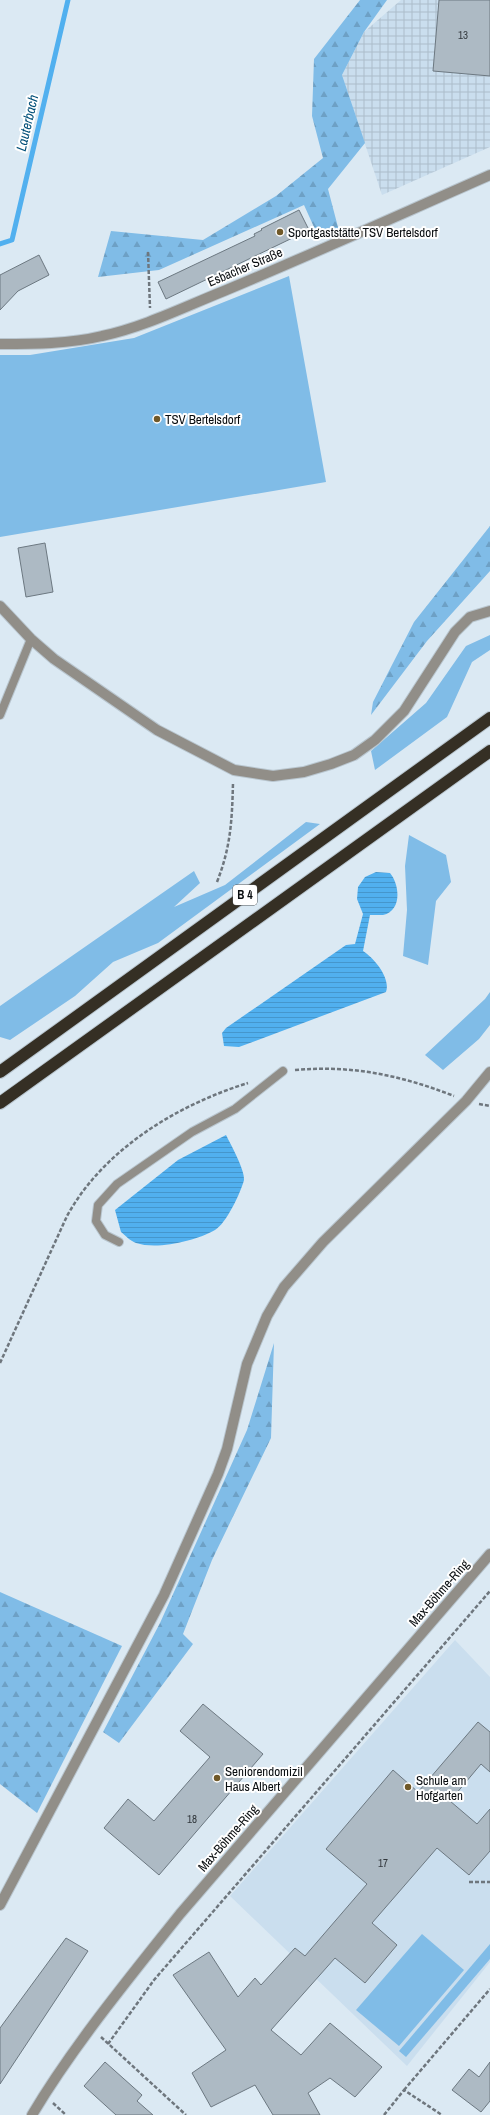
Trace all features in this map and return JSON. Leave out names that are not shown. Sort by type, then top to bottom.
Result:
[{"type":"highway","name":"B 4","points":[[0,1072],[490,718]]},
{"type":"highway","name":"B 4","points":[[0,1103],[490,751]]},
{"type":"street","name":"Esbacher Straße","points":[[0,344],[40,344],[81,340],[103,336],[150,321],[256,278],[490,175]]},
{"type":"street","points":[[0,606],[31,639],[54,659],[157,730],[234,770],[273,776],[304,772],[331,764],[354,755],[375,740],[404,711],[455,632],[470,617],[490,611]]},
{"type":"street","points":[[0,1905],[164,1595],[218,1474],[227,1449],[247,1364],[254,1343],[267,1316],[284,1287],[323,1242],[466,1101],[490,1072]]},
{"type":"street","name":"Max-Böhme-Ring","points":[[32,2115],[44,2095],[92,2028],[141,1963],[214,1874],[490,1554]]},
{"type":"lane","points":[[0,714],[31,639]]},
{"type":"lane","points":[[119,1242],[105,1235],[96,1221],[98,1205],[106,1194],[117,1184],[192,1132],[235,1109],[283,1071]]},
{"type":"path","points":[[148,252],[150,321]]},
{"type":"path","points":[[217,882],[231,834],[234,770]]},
{"type":"path","points":[[283,1071],[325,1067],[356,1069],[417,1082],[466,1101]]},
{"type":"path","points":[[0,1363],[68,1216],[79,1195],[100,1170],[126,1146],[187,1107],[223,1090],[253,1081]]},
{"type":"path","points":[[108,2044],[154,1980],[490,1591]]},
{"type":"path","points":[[469,1882],[490,1882]]},
{"type":"path","points":[[384,2115],[490,1989]]},
{"type":"path","points":[[92,2028],[186,2115]]},
{"type":"path","points":[[404,2090],[442,2115]]},
{"type":"shaded area","points":[[401,0],[490,0],[490,147],[382,195],[342,75],[364,32]]},
{"type":"shaded area","points":[[376,872],[390,873],[396,884],[397,897],[394,908],[389,913],[383,915],[370,915],[363,951],[372,958],[384,975],[387,987],[386,992],[239,1047],[224,1046],[222,1033],[226,1028],[346,945],[355,944],[363,914],[357,899],[358,887],[365,877]]},
{"type":"shaded area","points":[[226,1135],[240,1164],[244,1180],[240,1192],[224,1221],[219,1227],[198,1238],[165,1245],[145,1245],[136,1243],[121,1232],[115,1210],[178,1160]]},
{"type":"shaded area","name":"Schule am Hofgarten","points":[[455,1640],[490,1677],[490,1962],[407,2066],[230,1896]]},
{"type":"green space","points":[[360,0],[387,0],[364,32],[342,75],[365,143],[328,189],[339,231],[318,236],[304,205],[159,270],[98,277],[111,231],[203,240],[276,196],[323,158],[312,116],[314,59]]},
{"type":"green space","name":"TSV Bertelsdorf","points":[[289,276],[326,482],[0,537],[0,355],[30,355],[134,338]]},
{"type":"green space","points":[[490,526],[490,571],[427,641],[371,715],[373,702],[414,622]]},
{"type":"green space","points":[[490,635],[490,650],[472,662],[447,717],[375,770],[371,751],[426,703],[466,646]]},
{"type":"green space","points":[[306,822],[320,824],[158,943],[113,962],[75,996],[10,1040],[0,1037],[0,1006],[194,871],[200,883],[174,907],[225,885]]},
{"type":"green space","points":[[409,835],[446,855],[451,882],[436,901],[428,965],[403,956],[407,910],[405,866]]},
{"type":"green space","points":[[490,992],[490,1025],[479,1039],[443,1070],[425,1055],[485,999]]},
{"type":"green space","points":[[274,1343],[271,1438],[212,1560],[183,1634],[193,1644],[119,1743],[103,1732],[160,1623],[247,1430]]},
{"type":"green space","points":[[0,1592],[122,1646],[37,1813],[0,1784]]},
{"type":"green space","points":[[422,1934],[464,1970],[399,2046],[356,2010]]},
{"type":"green space","points":[[490,1944],[490,1959],[406,2057],[399,2051]]},
{"type":"building","points":[[439,0],[490,0],[490,76],[433,71]]},
{"type":"building","points":[[299,210],[309,230],[166,299],[158,282],[255,236],[254,234],[262,230],[261,229]]},
{"type":"building","points":[[39,255],[49,275],[18,291],[0,310],[0,275]]},
{"type":"building","points":[[45,543],[53,592],[26,597],[18,548]]},
{"type":"building","name":"Seniorendomizil Haus Albert","points":[[203,1704],[263,1754],[159,1875],[104,1828],[128,1799],[154,1821],[210,1757],[180,1731]]},
{"type":"building","points":[[478,1722],[490,1732],[490,1772],[481,1764],[450,1801],[477,1824],[490,1809],[490,1851],[469,1875],[437,1848],[372,1923],[397,1945],[365,1983],[335,1958],[271,2030],[301,2055],[330,2023],[382,2067],[355,2097],[330,2078],[308,2093],[320,2115],[273,2115],[255,2085],[211,2107],[192,2073],[226,2050],[173,1975],[209,1952],[238,1997],[255,1978],[261,1985],[295,1948],[305,1956],[367,1884],[326,1849],[393,1770],[418,1792]]},
{"type":"building","points":[[66,1938],[88,1951],[0,2084],[0,2028]]},
{"type":"building","points":[[105,2062],[142,2095],[137,2101],[153,2115],[116,2115],[84,2086]]},
{"type":"building","points":[[490,2062],[490,2101],[481,2112],[452,2090],[469,2069],[479,2077]]},
{"type":"waterway","name":"Lauterbach","points":[[0,244],[12,240],[68,0]]},
{"type":"place","name":"Sportgaststätte TSV Bertelsdorf","points":[[280,232]]},
{"type":"place","name":"TSV Bertelsdorf","points":[[157,419]]},
{"type":"place","name":"Seniorendomizil Haus Albert","points":[[217,1778]]},
{"type":"place","name":"Schule am Hofgarten","points":[[408,1787]]}]
